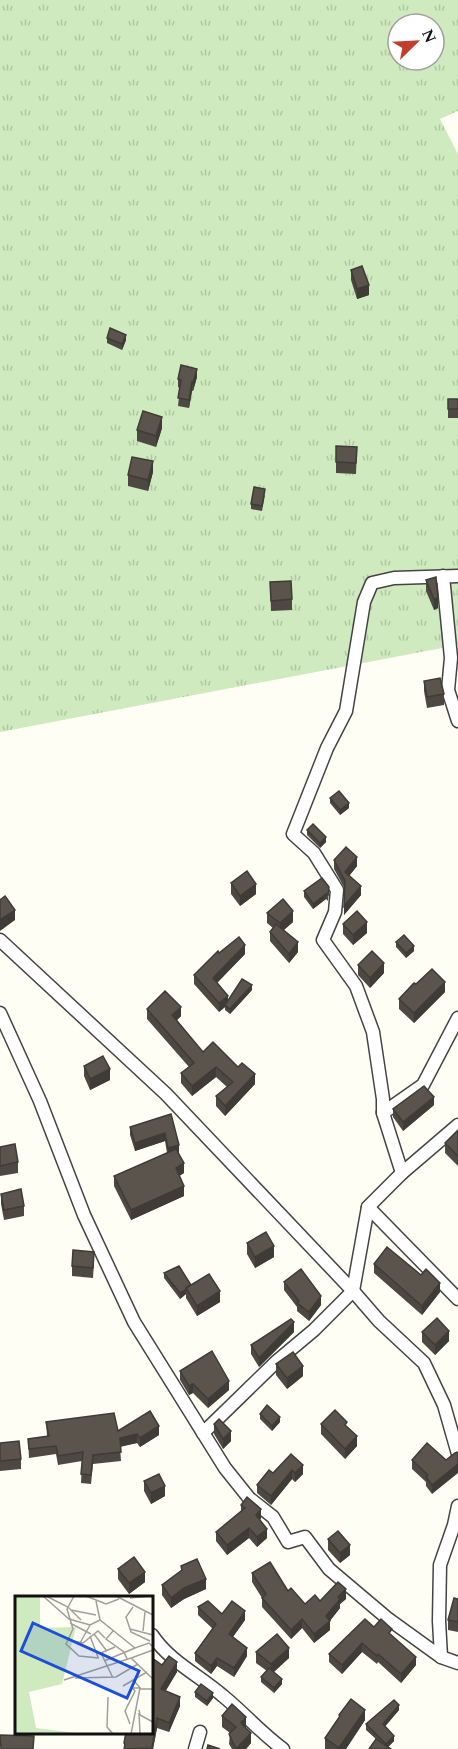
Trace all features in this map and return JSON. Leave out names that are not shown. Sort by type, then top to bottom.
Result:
[{"type":"street","points":[[443,576],[451,658],[448,690],[458,721]]},
{"type":"street","points":[[402,1173],[383,1113],[373,1032],[356,986],[322,940],[335,912],[337,890],[314,854],[293,834],[327,748],[346,711],[364,602],[372,583],[394,578],[458,576]]},
{"type":"street","points":[[0,940],[166,1094],[353,1291],[379,1322],[424,1363],[444,1405],[458,1454]]},
{"type":"street","points":[[0,1013],[40,1101],[84,1215],[134,1322],[203,1433],[243,1490],[249,1498],[273,1517],[288,1542],[305,1537],[329,1569],[387,1618],[441,1657],[458,1663]]},
{"type":"street","points":[[383,1113],[423,1084],[458,1018]]},
{"type":"street","points":[[203,1433],[353,1291],[368,1207],[402,1173],[458,1125]]},
{"type":"street","points":[[368,1207],[458,1299]]},
{"type":"street","points":[[441,1657],[440,1565],[458,1506]]},
{"type":"street","points":[[153,1636],[181,1666],[222,1695],[256,1728],[281,1748]]},
{"type":"street","points":[[195,1749],[200,1732]]},
{"type":"green space","points":[[0,0],[458,0],[458,111],[440,119],[458,154],[458,645],[0,732]]},
{"type":"building","points":[[362,266],[369,285],[357,289],[351,270]]},
{"type":"building","points":[[110,328],[126,335],[122,344],[107,338]]},
{"type":"building","points":[[181,365],[197,369],[189,400],[178,398]]},
{"type":"building","points":[[448,399],[458,399],[458,409],[448,409]]},
{"type":"building","points":[[143,411],[162,417],[156,436],[137,430]]},
{"type":"building","points":[[336,446],[357,447],[356,463],[336,462]]},
{"type":"building","points":[[132,457],[153,461],[148,480],[128,475]]},
{"type":"building","points":[[254,487],[265,489],[262,506],[251,504]]},
{"type":"building","points":[[436,577],[438,598],[434,599],[426,580]]},
{"type":"building","points":[[291,581],[292,599],[271,601],[270,582]]},
{"type":"building","points":[[440,678],[444,694],[427,697],[424,681]]},
{"type":"building","points":[[339,791],[349,803],[340,810],[330,798]]},
{"type":"building","points":[[313,824],[326,837],[320,843],[307,830]]},
{"type":"building","points":[[346,847],[357,857],[345,872],[361,886],[344,906],[345,881],[334,860]]},
{"type":"building","points":[[247,871],[256,884],[240,896],[231,883]]},
{"type":"building","points":[[322,878],[329,887],[328,895],[326,894],[313,904],[304,891]]},
{"type":"building","points":[[5,896],[15,910],[0,920],[0,900]]},
{"type":"building","points":[[283,899],[293,911],[280,923],[267,913]]},
{"type":"building","points":[[357,911],[367,922],[353,935],[343,924]]},
{"type":"building","points":[[276,924],[298,942],[289,954],[270,932]]},
{"type":"building","points":[[404,935],[414,946],[406,953],[396,942]]},
{"type":"building","points":[[239,937],[245,945],[213,978],[228,996],[219,1003],[194,975],[218,951],[219,953]]},
{"type":"building","points":[[372,951],[384,963],[370,978],[358,965]]},
{"type":"building","points":[[432,969],[445,982],[414,1013],[399,999]]},
{"type":"building","points":[[242,979],[252,985],[230,1009],[225,1005]]},
{"type":"building","points":[[165,991],[181,1007],[172,1015],[203,1052],[213,1042],[238,1067],[242,1063],[255,1074],[225,1106],[216,1096],[233,1082],[216,1067],[192,1086],[181,1073],[194,1063],[147,1009]]},
{"type":"building","points":[[103,1056],[110,1069],[90,1079],[84,1066]]},
{"type":"building","points":[[424,1086],[434,1097],[403,1122],[393,1109]]},
{"type":"building","points":[[171,1114],[179,1145],[168,1148],[165,1133],[135,1143],[130,1127]]},
{"type":"building","points":[[458,1130],[458,1156],[445,1143]]},
{"type":"building","points":[[15,1144],[18,1162],[0,1166],[0,1147]]},
{"type":"building","points":[[176,1149],[184,1163],[176,1168],[184,1186],[131,1210],[114,1176]]},
{"type":"building","points":[[21,1189],[24,1206],[4,1210],[1,1194]]},
{"type":"building","points":[[266,1232],[274,1246],[255,1257],[247,1243]]},
{"type":"building","points":[[387,1247],[421,1275],[426,1269],[440,1283],[422,1306],[374,1264]]},
{"type":"building","points":[[73,1250],[94,1252],[93,1268],[72,1266]]},
{"type":"building","points":[[179,1266],[191,1285],[180,1293],[164,1273]]},
{"type":"building","points":[[301,1269],[321,1296],[309,1312],[297,1303],[299,1301],[284,1282]]},
{"type":"building","points":[[209,1274],[220,1291],[197,1306],[186,1288]]},
{"type":"building","points":[[437,1318],[449,1331],[435,1345],[422,1332]]},
{"type":"building","points":[[291,1319],[294,1322],[259,1358],[251,1345]]},
{"type":"building","points":[[212,1351],[229,1381],[208,1399],[193,1384],[189,1386],[180,1371]]},
{"type":"building","points":[[293,1352],[303,1366],[287,1378],[276,1364]]},
{"type":"building","points":[[267,1405],[280,1417],[272,1426],[260,1414]]},
{"type":"building","points":[[335,1410],[347,1422],[345,1425],[357,1436],[345,1449],[321,1424]]},
{"type":"building","points":[[150,1411],[159,1426],[140,1438],[137,1434],[120,1438],[121,1452],[93,1455],[91,1475],[81,1474],[83,1452],[58,1456],[56,1446],[29,1449],[28,1439],[49,1436],[46,1422],[114,1413],[118,1431]]},
{"type":"building","points":[[219,1419],[231,1431],[223,1439],[214,1424]]},
{"type":"building","points":[[19,1441],[21,1459],[0,1461],[0,1443]]},
{"type":"building","points":[[427,1443],[446,1460],[458,1452],[458,1464],[432,1485],[426,1477],[428,1475],[412,1460]]},
{"type":"building","points":[[291,1454],[303,1465],[295,1473],[292,1470],[271,1496],[257,1485],[269,1470],[273,1473]]},
{"type":"building","points":[[159,1474],[165,1486],[151,1493],[144,1481]]},
{"type":"building","points":[[247,1497],[261,1509],[256,1515],[267,1529],[257,1537],[249,1528],[227,1545],[216,1532],[245,1508],[241,1505]]},
{"type":"building","points":[[338,1531],[350,1545],[340,1553],[328,1539]]},
{"type":"building","points":[[134,1557],[145,1572],[129,1583],[118,1569]]},
{"type":"building","points":[[197,1559],[206,1579],[184,1588],[171,1598],[162,1585],[182,1570],[181,1566]]},
{"type":"building","points":[[270,1562],[288,1591],[291,1588],[305,1604],[315,1595],[320,1601],[338,1582],[346,1589],[326,1616],[330,1621],[314,1634],[302,1619],[291,1630],[262,1598],[266,1594],[252,1573]]},
{"type":"building","points":[[454,1598],[458,1599],[458,1622],[448,1620]]},
{"type":"building","points":[[208,1601],[222,1614],[232,1601],[245,1611],[229,1634],[247,1648],[234,1668],[217,1658],[211,1666],[195,1653],[216,1624],[198,1607]]},
{"type":"building","points":[[365,1619],[374,1627],[381,1619],[392,1629],[389,1633],[416,1657],[401,1674],[362,1643],[342,1665],[329,1654]]},
{"type":"building","points":[[277,1634],[289,1648],[271,1664],[256,1652]]},
{"type":"building","points":[[169,1656],[177,1662],[161,1689],[180,1697],[169,1723],[157,1718],[152,1748],[124,1749],[126,1734],[153,1734],[153,1659],[162,1665]]},
{"type":"building","points":[[269,1668],[282,1679],[274,1688],[261,1677]]},
{"type":"building","points":[[201,1684],[213,1693],[207,1701],[195,1692]]},
{"type":"building","points":[[351,1699],[365,1710],[339,1748],[325,1738]]},
{"type":"building","points":[[394,1700],[399,1705],[383,1724],[394,1736],[386,1744],[366,1724]]},
{"type":"building","points":[[232,1704],[246,1717],[241,1723],[251,1733],[236,1749],[229,1734],[236,1727],[222,1716]]},
{"type":"building","points":[[0,1735],[34,1736],[33,1749],[1,1749]]},
{"type":"building","points":[[376,1739],[391,1749],[369,1749]]},
{"type":"building","points":[[208,1745],[220,1749],[207,1749]]}]
